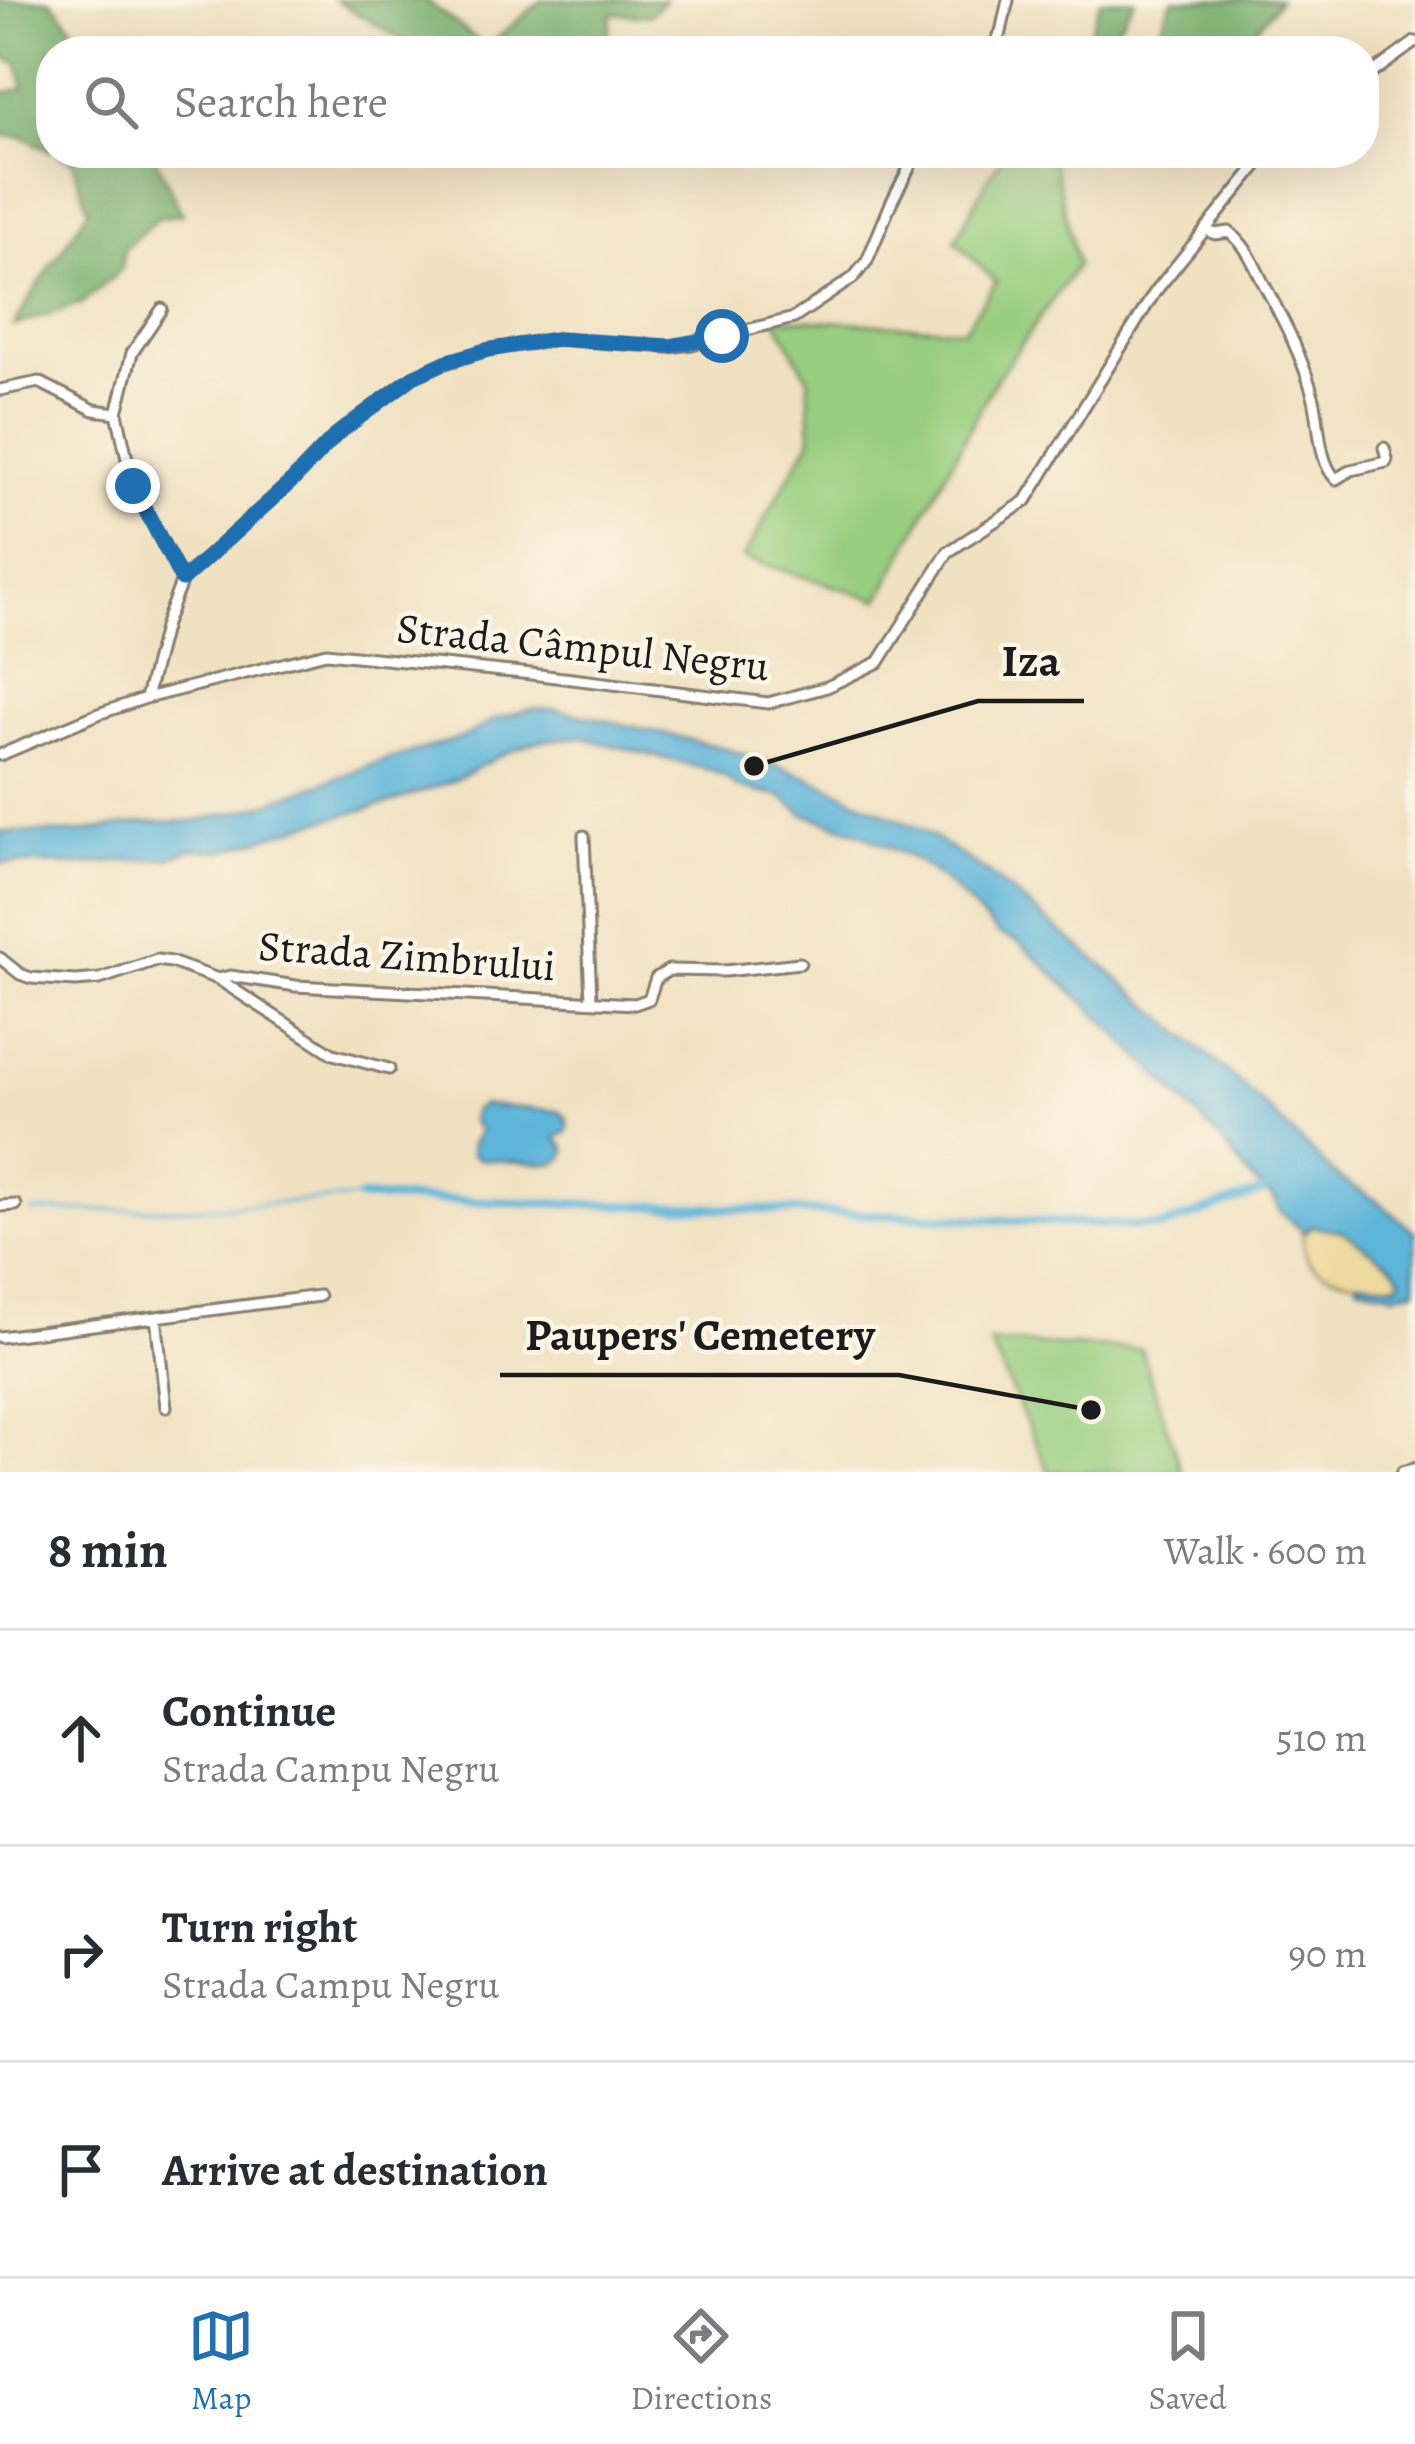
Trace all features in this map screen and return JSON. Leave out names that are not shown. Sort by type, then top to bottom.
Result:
[{"type":"main road","points":[[1403,1472],[1415,1469]]},
{"type":"street","points":[[999,36],[1008,0]]},
{"type":"street","points":[[1379,68],[1415,42]]},
{"type":"street","points":[[146,698],[182,580],[352,422],[413,377],[487,350],[556,339],[692,344],[794,318],[854,278],[867,261],[909,168]]},
{"type":"street","name":"Strada Câmpul Negru","points":[[0,754],[146,698],[326,653],[768,703],[839,681],[879,662],[948,552],[1025,500],[1155,292],[1255,168]]},
{"type":"street","points":[[1208,230],[1229,232],[1247,248],[1287,324],[1305,368],[1332,476],[1336,479],[1352,470],[1386,463],[1384,448]]},
{"type":"street","points":[[162,309],[132,353],[117,413],[133,486],[182,580]]},
{"type":"street","points":[[0,390],[39,382],[94,410],[117,413]]},
{"type":"street","name":"Strada Zimbrului","points":[[584,836],[591,1000]]},
{"type":"street","name":"Strada Zimbrului","points":[[0,958],[20,974],[51,980],[100,979],[157,960],[171,962],[218,979],[333,1054],[389,1069]]},
{"type":"street","name":"Strada Zimbrului","points":[[218,979],[230,976],[296,986],[643,1002],[649,999],[656,978],[669,970],[724,971],[800,963]]},
{"type":"street","points":[[0,1206],[16,1205]]},
{"type":"street","points":[[0,1337],[319,1296]]},
{"type":"street","points":[[155,1317],[166,1407]]},
{"type":"green space","points":[[0,0],[51,0],[80,36],[36,36],[36,144],[0,135],[0,94],[24,88],[18,64],[0,56]]},
{"type":"green space","points":[[335,0],[425,0],[472,36],[395,36]]},
{"type":"green space","points":[[542,0],[665,0],[649,16],[612,13],[609,36],[500,36]]},
{"type":"green space","points":[[1101,0],[1135,0],[1112,36],[1087,36]]},
{"type":"green space","points":[[1172,0],[1279,0],[1257,29],[1239,36],[1166,36],[1159,32]]},
{"type":"green space","points":[[75,168],[160,168],[182,214],[158,218],[124,249],[121,270],[82,303],[14,326],[31,296],[88,210]]},
{"type":"green space","points":[[995,168],[1054,168],[1077,265],[993,384],[879,600],[743,558],[811,439],[808,378],[775,318],[964,329],[996,282],[955,241]]},
{"type":"green space","points":[[990,1343],[1141,1349],[1182,1472],[1049,1472]]},
{"type":"sand","points":[[1312,1225],[1356,1239],[1396,1270],[1400,1282],[1352,1280],[1314,1266],[1305,1254],[1302,1231]]},
{"type":"water","points":[[530,709],[557,709],[725,748],[806,776],[922,830],[988,873],[1245,1087],[1339,1178],[1375,1199],[1415,1232],[1415,1288],[1395,1294],[1359,1285],[1359,1280],[1395,1285],[1402,1278],[1394,1267],[1342,1231],[1312,1226],[1305,1232],[1280,1212],[1275,1199],[1251,1179],[1220,1139],[1105,1022],[1019,942],[1000,935],[919,862],[858,832],[804,814],[782,797],[737,787],[709,770],[580,737],[538,741],[455,780],[224,851],[192,849],[169,858],[80,865],[0,863],[0,832],[75,833],[145,822],[196,821],[257,807],[464,737],[496,719]]},
{"type":"water","points":[[482,1105],[559,1111],[568,1122],[567,1132],[556,1138],[566,1148],[563,1158],[550,1164],[479,1159],[472,1154],[471,1144],[479,1131],[471,1120]]},
{"type":"waterway","points":[[360,1198],[1161,1227],[1264,1191]]},
{"type":"waterway","points":[[31,1212],[360,1198]]},
{"type":"place","name":"Iza","points":[[754,766]]},
{"type":"place","name":"Paupers' Cemetery","points":[[1091,1410]]},
{"type":"route","points":[[133,486],[182,580],[337,434],[413,377],[445,362],[556,339],[669,346],[722,336]]}]
